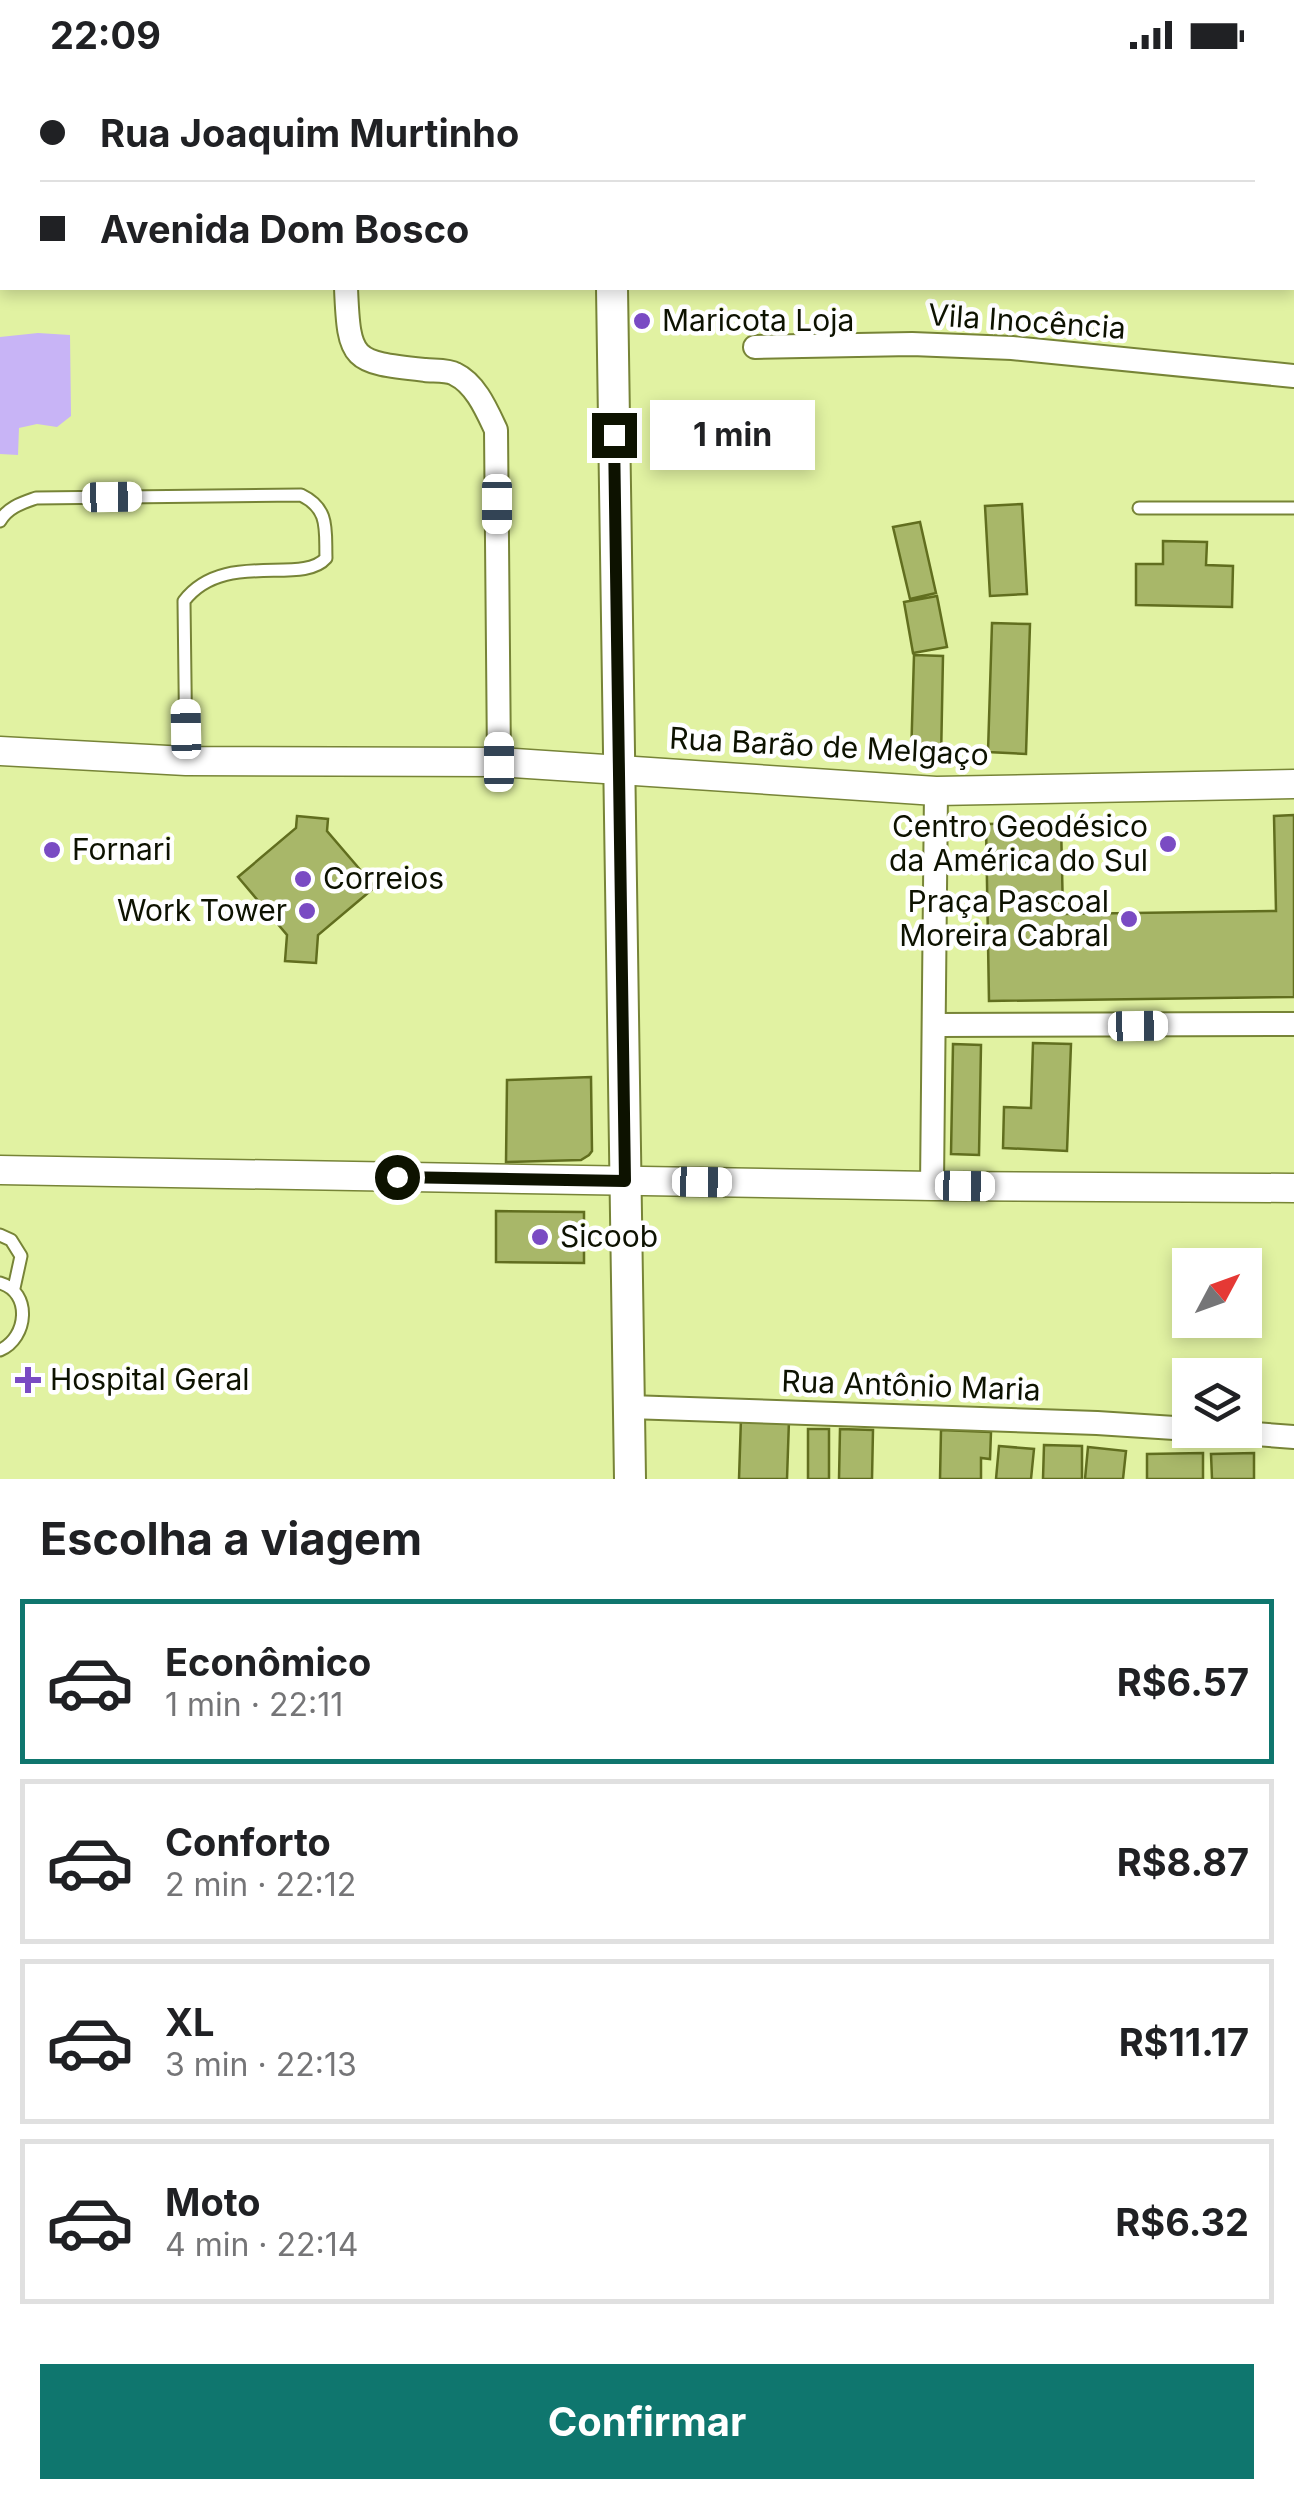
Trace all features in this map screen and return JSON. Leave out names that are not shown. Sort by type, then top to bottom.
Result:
[{"type":"main road","points":[[612,290],[630,1479]]},
{"type":"street","points":[[346,290],[348,338],[361,358],[374,365],[455,374],[479,397],[496,430],[499,762]]},
{"type":"street","name":"Vila Inocência","points":[[756,347],[912,344],[1012,348],[1294,376]]},
{"type":"street","name":"Rua Barão de Melgaço","points":[[0,751],[186,761],[499,762],[936,790],[1294,784]]},
{"type":"street","points":[[932,1186],[936,790]]},
{"type":"street","points":[[936,1026],[1294,1024]]},
{"type":"street","points":[[0,1170],[932,1186],[1294,1188]]},
{"type":"street","name":"Rua Antônio Maria","points":[[629,1407],[1172,1428]]},
{"type":"street","points":[[1262,1434],[1294,1436]]},
{"type":"lane","points":[[0,521],[18,504],[36,498],[301,495],[325,514],[326,558],[319,566],[246,570],[198,584],[184,601],[186,761]]},
{"type":"lane","points":[[1140,508],[1294,508]]},
{"type":"lane","points":[[0,1234],[10,1240],[21,1256],[14,1288]]},
{"type":"lane","points":[[0,1282],[14,1288],[22,1299],[21,1328],[15,1339],[0,1350]]},
{"type":"shaded area","points":[[70,335],[71,416],[57,427],[37,424],[19,428],[18,455],[0,454],[0,337]]},
{"type":"building","points":[[1022,504],[1027,594],[990,596],[985,506]]},
{"type":"building","points":[[920,522],[936,593],[910,599],[893,527]]},
{"type":"building","points":[[1163,541],[1207,542],[1206,565],[1233,566],[1232,607],[1136,605],[1136,564],[1163,564]]},
{"type":"building","points":[[937,596],[947,647],[913,653],[904,602]]},
{"type":"building","points":[[992,623],[1030,624],[1026,754],[988,752]]},
{"type":"building","points":[[914,655],[943,656],[941,760],[911,759]]},
{"type":"building","points":[[1294,815],[1294,997],[989,1001],[986,824],[1061,823],[1063,914],[1276,911],[1274,816]]},
{"type":"building","name":"Work Tower","points":[[297,816],[328,819],[327,831],[375,887],[318,935],[316,963],[285,961],[287,935],[238,877],[296,828]]},
{"type":"building","points":[[1033,1043],[1071,1044],[1067,1151],[1003,1148],[1004,1107],[1031,1108]]},
{"type":"building","points":[[953,1044],[981,1045],[979,1155],[951,1154]]},
{"type":"building","points":[[591,1077],[589,1155],[581,1160],[506,1162],[507,1080]]},
{"type":"building","name":"Sicoob","points":[[496,1211],[584,1212],[584,1263],[496,1262]]},
{"type":"building","points":[[741,1418],[789,1420],[787,1479],[739,1479]]},
{"type":"building","points":[[808,1429],[829,1429],[829,1479],[808,1479]]},
{"type":"building","points":[[840,1429],[873,1430],[872,1479],[839,1479]]},
{"type":"building","points":[[941,1430],[991,1432],[990,1459],[981,1458],[981,1479],[940,1479]]},
{"type":"building","points":[[1044,1445],[1082,1446],[1082,1479],[1043,1479]]},
{"type":"building","points":[[999,1446],[1034,1449],[1031,1479],[996,1479]]},
{"type":"building","points":[[1088,1447],[1126,1451],[1123,1479],[1085,1479]]},
{"type":"building","points":[[1203,1453],[1203,1479],[1147,1479],[1147,1454]]},
{"type":"building","points":[[1254,1453],[1254,1479],[1212,1479],[1211,1454]]},
{"type":"place","name":"Maricota Loja","points":[[642,321]]},
{"type":"place","name":"Centro Geodésico da América do Sul","points":[[1168,844]]},
{"type":"place","name":"Fornari","points":[[52,850]]},
{"type":"place","name":"Correios","points":[[303,879]]},
{"type":"place","name":"Work Tower","points":[[307,911]]},
{"type":"place","name":"Praça Pascoal Moreira Cabral","points":[[1129,919]]},
{"type":"place","name":"Sicoob","points":[[540,1237]]},
{"type":"place","name":"Hospital Geral","points":[[28,1380]]},
{"type":"route","points":[[397,1177],[625,1181],[614,435]]}]
